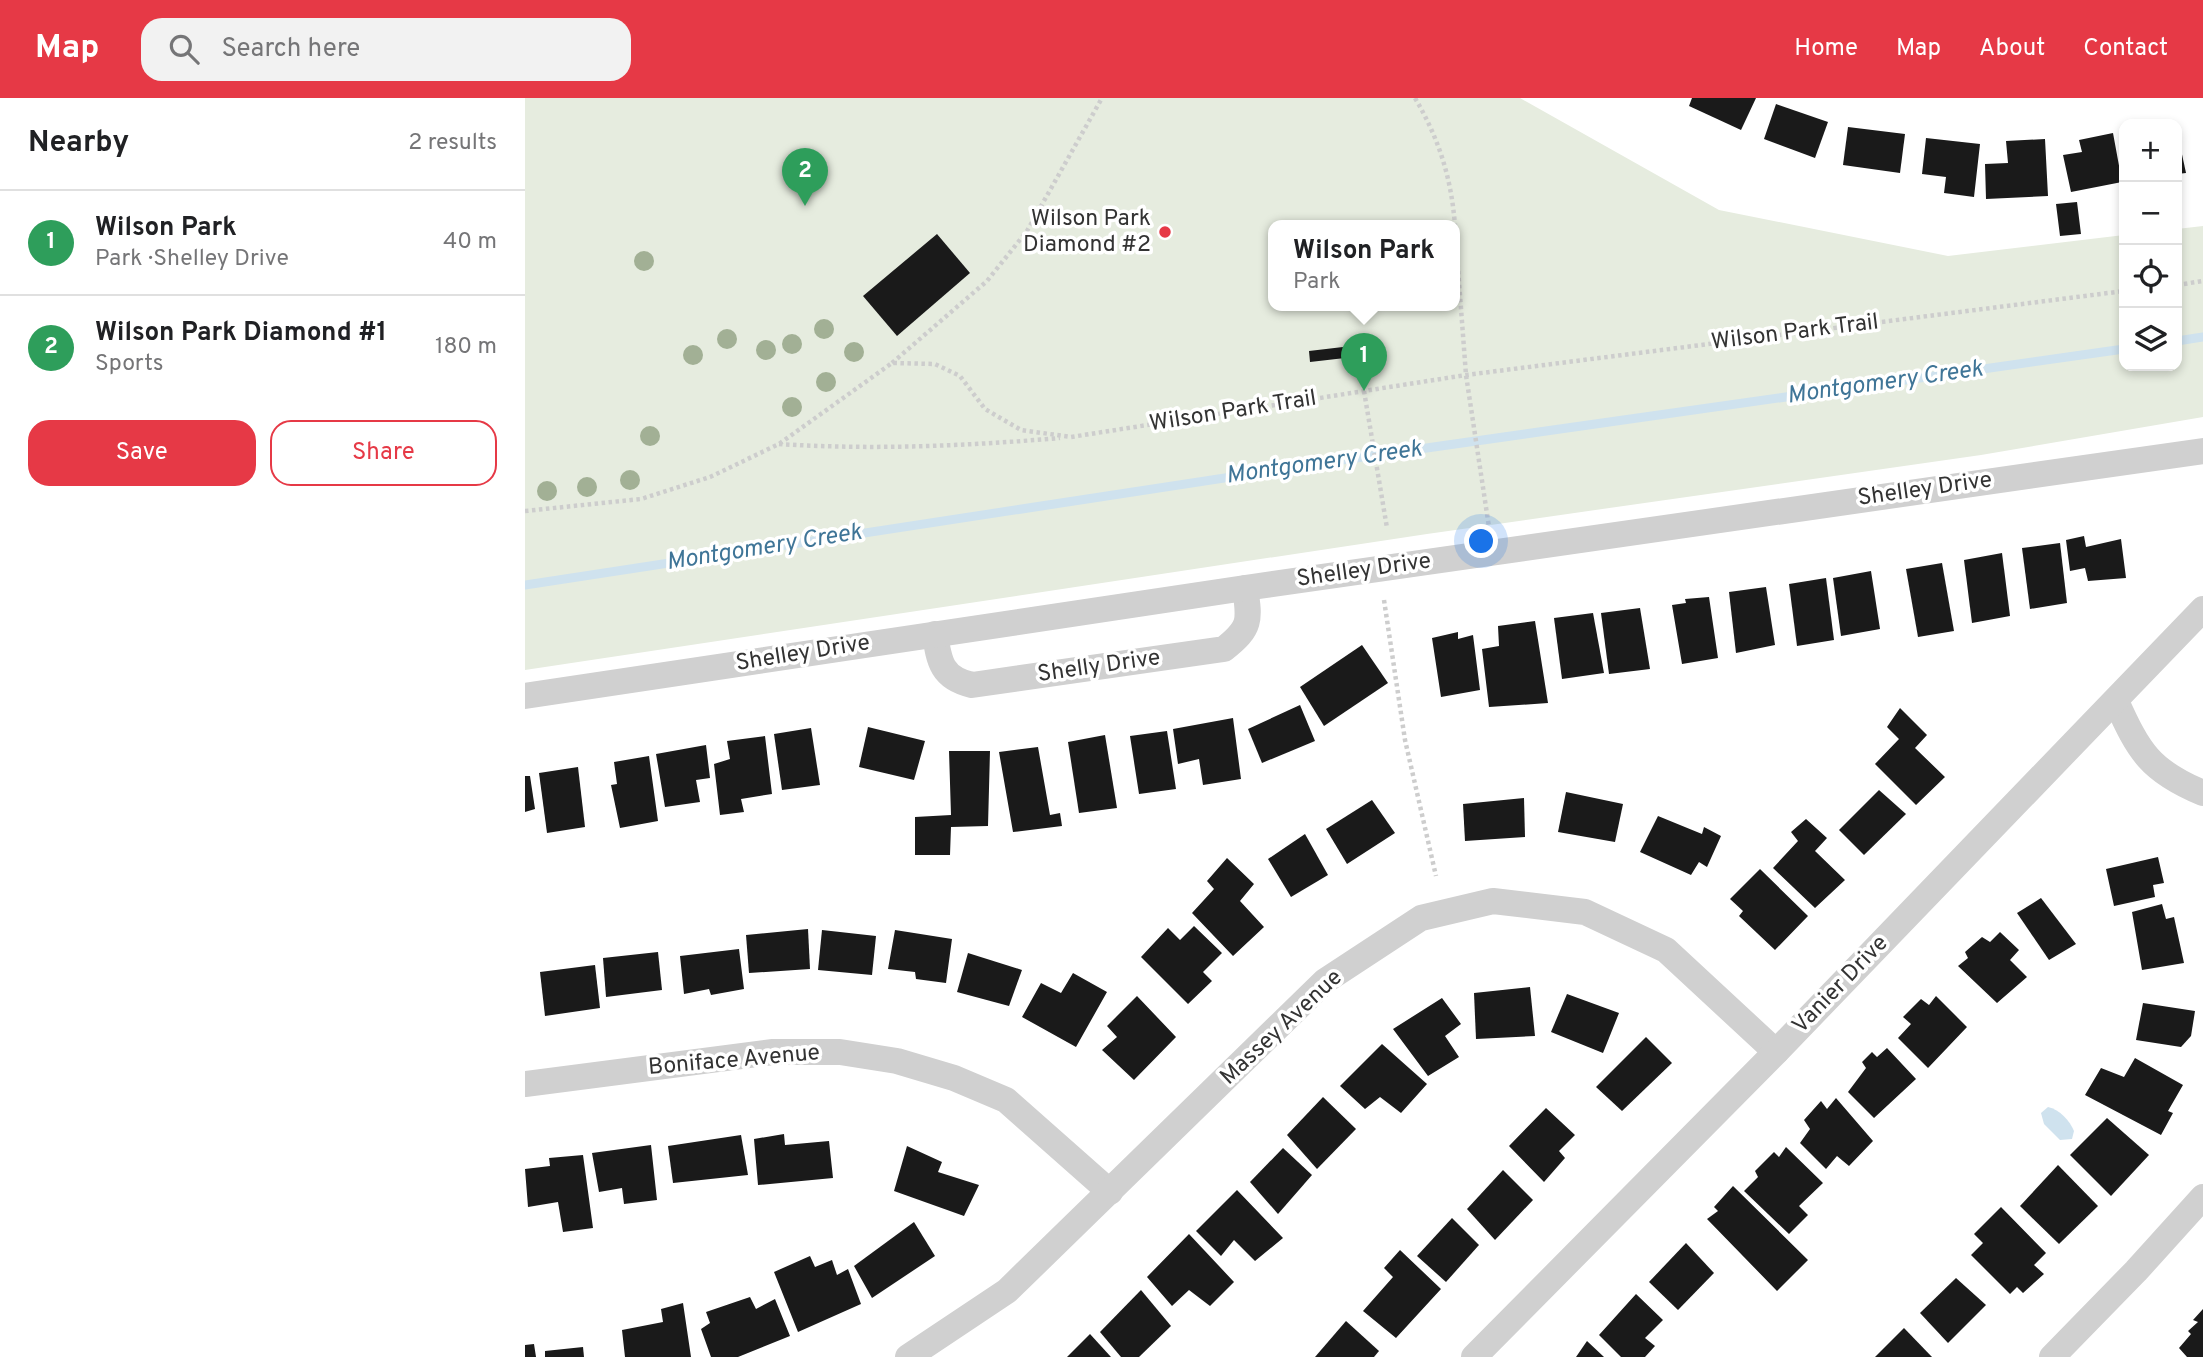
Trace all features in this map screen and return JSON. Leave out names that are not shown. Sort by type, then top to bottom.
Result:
[{"type":"street","name":"Shelley Drive","points":[[525,696],[1245,588],[2203,451]]},
{"type":"street","name":"Shelly Drive","points":[[935,634],[946,672],[956,681],[972,685],[1224,649],[1244,634],[1249,615],[1245,588]]},
{"type":"street","name":"Vanier Drive","points":[[1474,1357],[1776,1052],[2203,609]]},
{"type":"street","points":[[2116,701],[2139,750],[2172,780],[2203,793]]},
{"type":"street","name":"Massey Avenue","points":[[908,1357],[1007,1291],[1325,981],[1422,918],[1493,901],[1585,912],[1666,950],[1776,1052]]},
{"type":"street","name":"Boniface Avenue","points":[[525,1084],[773,1052],[840,1052],[897,1060],[954,1078],[1006,1100],[1111,1192]]},
{"type":"street","points":[[2052,1357],[2203,1197]]},
{"type":"path","points":[[525,511],[641,499],[710,477],[779,444],[892,363],[987,281],[1027,230],[1102,98]]},
{"type":"path","points":[[1415,98],[1434,131],[1451,183],[1454,220]]},
{"type":"path","points":[[2182,284],[2203,281]]},
{"type":"path","points":[[1460,289],[1467,375],[1486,501]]},
{"type":"path","name":"Wilson Park Trail","points":[[892,363],[936,364],[960,376],[985,409],[1021,430],[1071,437],[1467,375],[2119,292]]},
{"type":"path","points":[[1364,391],[1387,528]]},
{"type":"path","points":[[779,444],[842,448],[954,447],[1071,437]]},
{"type":"path","points":[[1384,600],[1405,740],[1436,876]]},
{"type":"shaded area","points":[[525,98],[1520,98],[1719,210],[1948,256],[2119,236],[2119,371],[2182,371],[2182,228],[2203,226],[2203,417],[1981,455],[1427,534],[525,670]]},
{"type":"water","points":[[2048,1107],[2060,1113],[2070,1123],[2074,1131],[2072,1139],[2060,1140],[2044,1124],[2041,1113]]},
{"type":"building","points":[[1692,98],[1756,98],[1741,130],[1689,106]]},
{"type":"building","points":[[1776,104],[1828,122],[1815,158],[1764,139]]},
{"type":"building","points":[[1848,127],[1905,134],[1900,173],[1843,165]]},
{"type":"building","points":[[2113,133],[2119,183],[2071,192],[2063,155],[2082,152],[2079,140]]},
{"type":"building","points":[[1926,138],[1980,144],[1974,197],[1944,193],[1946,177],[1922,174]]},
{"type":"building","points":[[2045,139],[2048,196],[1986,199],[1985,164],[2008,163],[2006,141]]},
{"type":"building","points":[[2182,154],[2186,173],[2182,173]]},
{"type":"building","points":[[2077,202],[2081,234],[2060,236],[2056,204]]},
{"type":"building","points":[[937,234],[970,273],[897,336],[863,296]]},
{"type":"building","points":[[1343,347],[1345,358],[1310,362],[1309,351]]},
{"type":"building","points":[[2084,536],[2086,547],[2121,539],[2126,578],[2088,581],[2085,568],[2070,571],[2066,540]]},
{"type":"building","points":[[2060,543],[2067,603],[2030,609],[2022,548]]},
{"type":"building","points":[[2002,553],[2010,616],[1972,623],[1964,560]]},
{"type":"building","points":[[1942,563],[1954,631],[1918,637],[1906,569]]},
{"type":"building","points":[[1871,571],[1880,629],[1841,636],[1833,578]]},
{"type":"building","points":[[1826,578],[1834,640],[1797,646],[1789,584]]},
{"type":"building","points":[[1766,587],[1775,645],[1736,653],[1729,592]]},
{"type":"building","points":[[1709,597],[1718,658],[1682,664],[1672,605],[1686,603],[1685,599]]},
{"type":"building","points":[[1640,608],[1650,669],[1609,674],[1601,613]]},
{"type":"building","points":[[1593,613],[1604,673],[1562,679],[1554,618]]},
{"type":"building","points":[[1535,621],[1548,703],[1489,707],[1482,649],[1499,646],[1498,626]]},
{"type":"building","points":[[1458,632],[1458,639],[1473,635],[1480,690],[1441,697],[1432,638]]},
{"type":"building","points":[[1362,645],[1388,683],[1324,726],[1300,687]]},
{"type":"building","points":[[1300,705],[1315,741],[1262,763],[1248,729]]},
{"type":"building","points":[[1900,708],[1927,735],[1915,748],[1945,777],[1916,805],[1875,764],[1899,739],[1887,727]]},
{"type":"building","points":[[1233,718],[1241,779],[1203,785],[1199,759],[1178,764],[1173,729]]},
{"type":"building","points":[[868,727],[925,741],[914,780],[859,767]]},
{"type":"building","points":[[811,728],[820,785],[782,790],[774,734]]},
{"type":"building","points":[[1167,731],[1176,789],[1139,794],[1130,736]]},
{"type":"building","points":[[1105,735],[1117,808],[1079,813],[1068,742]]},
{"type":"building","points":[[765,736],[772,794],[741,799],[744,812],[720,815],[714,764],[730,759],[727,741]]},
{"type":"building","points":[[706,745],[710,778],[696,780],[700,802],[665,807],[656,754]]},
{"type":"building","points":[[1038,747],[1050,815],[1060,813],[1062,826],[1013,832],[999,752]]},
{"type":"building","points":[[949,751],[990,751],[988,826],[951,827],[950,855],[915,855],[915,817],[951,815]]},
{"type":"building","points":[[649,756],[658,821],[620,828],[611,785],[617,784],[614,762]]},
{"type":"building","points":[[578,767],[585,827],[547,833],[539,773]]},
{"type":"building","points":[[525,776],[530,776],[535,809],[525,812]]},
{"type":"building","points":[[1879,790],[1906,814],[1864,855],[1839,830]]},
{"type":"building","points":[[1566,792],[1623,804],[1615,842],[1558,832]]},
{"type":"building","points":[[1524,798],[1525,837],[1465,841],[1463,804]]},
{"type":"building","points":[[1372,800],[1395,833],[1347,864],[1326,829]]},
{"type":"building","points":[[1658,816],[1702,834],[1704,827],[1721,836],[1707,867],[1699,862],[1691,875],[1640,852]]},
{"type":"building","points":[[1806,819],[1827,838],[1815,851],[1845,880],[1815,908],[1773,868],[1798,841],[1791,832]]},
{"type":"building","points":[[1305,834],[1328,875],[1291,897],[1268,859]]},
{"type":"building","points":[[2158,857],[2164,883],[2153,885],[2155,897],[2114,906],[2106,869]]},
{"type":"building","points":[[1227,858],[1254,884],[1240,901],[1264,927],[1233,956],[1192,913],[1214,889],[1207,881]]},
{"type":"building","points":[[1760,869],[1808,916],[1775,950],[1739,916],[1743,911],[1730,899]]},
{"type":"building","points":[[2041,898],[2076,944],[2049,960],[2017,913]]},
{"type":"building","points":[[2162,904],[2166,919],[2174,917],[2184,963],[2142,970],[2132,912]]},
{"type":"building","points":[[1194,926],[1222,953],[1203,972],[1212,981],[1188,1004],[1141,957],[1168,928],[1180,940]]},
{"type":"building","points":[[808,929],[810,969],[749,973],[746,935]]},
{"type":"building","points":[[822,930],[876,936],[872,975],[818,970]]},
{"type":"building","points":[[895,930],[952,939],[946,983],[916,979],[915,972],[888,969]]},
{"type":"building","points":[[2000,932],[2019,950],[2010,960],[2027,977],[1997,1003],[1958,966],[1968,958],[1965,952],[1982,937],[1990,942]]},
{"type":"building","points":[[739,949],[744,989],[711,995],[709,989],[684,994],[680,956]]},
{"type":"building","points":[[658,952],[662,990],[606,997],[603,958]]},
{"type":"building","points":[[968,953],[1022,970],[1009,1006],[957,992]]},
{"type":"building","points":[[595,965],[600,1008],[545,1016],[540,972]]},
{"type":"building","points":[[1073,973],[1107,992],[1076,1047],[1022,1017],[1041,983],[1061,993]]},
{"type":"building","points":[[1530,987],[1535,1036],[1476,1039],[1474,993]]},
{"type":"building","points":[[1567,994],[1619,1013],[1603,1053],[1551,1032]]},
{"type":"building","points":[[1137,996],[1176,1037],[1134,1080],[1102,1050],[1117,1037],[1107,1026]]},
{"type":"building","points":[[1936,996],[1967,1027],[1928,1068],[1898,1038],[1911,1024],[1903,1017],[1921,999],[1929,1005]]},
{"type":"building","points":[[1442,998],[1461,1024],[1445,1036],[1459,1057],[1428,1076],[1393,1029]]},
{"type":"building","points":[[2143,1003],[2195,1011],[2191,1036],[2181,1047],[2136,1040]]},
{"type":"building","points":[[1646,1037],[1672,1063],[1622,1111],[1596,1087]]},
{"type":"building","points":[[1382,1044],[1427,1084],[1401,1113],[1380,1097],[1365,1109],[1340,1086]]},
{"type":"building","points":[[1887,1048],[1916,1079],[1874,1118],[1848,1092],[1866,1068],[1862,1062],[1872,1052],[1877,1057]]},
{"type":"building","points":[[2135,1058],[2183,1085],[2168,1111],[2173,1113],[2161,1135],[2085,1095],[2101,1068],[2124,1077]]},
{"type":"building","points":[[1323,1097],[1356,1129],[1317,1169],[1287,1135]]},
{"type":"building","points":[[1836,1098],[1873,1141],[1849,1166],[1837,1156],[1826,1169],[1800,1143],[1810,1129],[1804,1120],[1821,1101],[1827,1109]]},
{"type":"building","points":[[1546,1108],[1575,1135],[1559,1151],[1565,1158],[1544,1182],[1509,1146]]},
{"type":"building","points":[[2107,1118],[2149,1155],[2111,1196],[2070,1155]]},
{"type":"building","points":[[784,1134],[785,1145],[829,1141],[833,1178],[758,1185],[754,1139]]},
{"type":"building","points":[[741,1135],[748,1175],[673,1183],[668,1146]]},
{"type":"building","points":[[651,1145],[657,1200],[624,1204],[622,1188],[599,1192],[592,1153]]},
{"type":"building","points":[[907,1146],[942,1162],[938,1172],[979,1185],[964,1216],[894,1191]]},
{"type":"building","points":[[1786,1147],[1823,1183],[1799,1206],[1808,1215],[1789,1234],[1744,1191],[1758,1177],[1755,1171],[1774,1152],[1779,1157]]},
{"type":"building","points":[[1283,1148],[1312,1175],[1278,1214],[1250,1182]]},
{"type":"building","points":[[583,1155],[593,1228],[563,1232],[558,1202],[528,1207],[525,1169],[550,1166],[549,1158]]},
{"type":"building","points":[[2058,1165],[2098,1206],[2059,1244],[2020,1206]]},
{"type":"building","points":[[1503,1170],[1533,1200],[1495,1240],[1467,1209]]},
{"type":"building","points":[[1733,1186],[1808,1260],[1777,1291],[1707,1219],[1718,1211],[1714,1207]]},
{"type":"building","points":[[1237,1190],[1283,1238],[1255,1261],[1234,1240],[1221,1256],[1196,1231]]},
{"type":"building","points":[[2001,1207],[2046,1253],[2034,1265],[2044,1274],[2023,1293],[2017,1287],[2010,1294],[1971,1255],[1983,1243],[1974,1234]]},
{"type":"building","points":[[1452,1218],[1479,1245],[1446,1282],[1417,1256]]},
{"type":"building","points":[[914,1222],[935,1256],[872,1298],[854,1266]]},
{"type":"building","points":[[1189,1234],[1234,1282],[1210,1306],[1189,1290],[1172,1306],[1147,1277]]},
{"type":"building","points":[[1686,1243],[1714,1273],[1678,1310],[1649,1282]]},
{"type":"building","points":[[1400,1250],[1441,1289],[1396,1338],[1363,1311],[1393,1277],[1384,1268]]},
{"type":"building","points":[[810,1256],[815,1267],[832,1260],[837,1275],[848,1269],[861,1304],[798,1332],[774,1272]]},
{"type":"building","points":[[1956,1278],[1986,1305],[1948,1343],[1920,1313]]},
{"type":"building","points":[[1141,1290],[1171,1326],[1139,1357],[1121,1357],[1100,1332]]},
{"type":"building","points":[[1636,1294],[1663,1320],[1645,1338],[1655,1346],[1645,1357],[1621,1357],[1599,1335]]},
{"type":"building","points":[[750,1297],[756,1309],[775,1299],[790,1336],[738,1357],[711,1357],[701,1329],[710,1323],[706,1312]]},
{"type":"building","points":[[683,1303],[691,1357],[625,1357],[622,1330],[663,1322],[661,1309]]},
{"type":"building","points":[[2203,1309],[2203,1357],[2187,1357],[2179,1348],[2191,1334],[2188,1331],[2198,1322],[2193,1320]]},
{"type":"building","points":[[1346,1321],[1379,1351],[1374,1357],[1315,1357]]},
{"type":"building","points":[[1904,1328],[1932,1357],[1875,1357]]},
{"type":"building","points":[[1090,1334],[1111,1357],[1067,1357]]},
{"type":"building","points":[[1587,1341],[1604,1357],[1576,1357]]},
{"type":"building","points":[[534,1344],[536,1357],[525,1357],[525,1345]]},
{"type":"building","points":[[583,1347],[584,1357],[545,1357],[545,1351]]},
{"type":"waterway","name":"Montgomery Creek","points":[[2182,340],[2203,337]]},
{"type":"waterway","name":"Montgomery Creek","points":[[525,585],[1342,460],[2119,350]]},
{"type":"place","name":"Wilson Park Diamond #1","points":[[805,206]]},
{"type":"place","name":"Wilson Park Diamond #2","points":[[1165,232]]},
{"type":"place","name":"Wilson Park","points":[[1364,391]]}]
